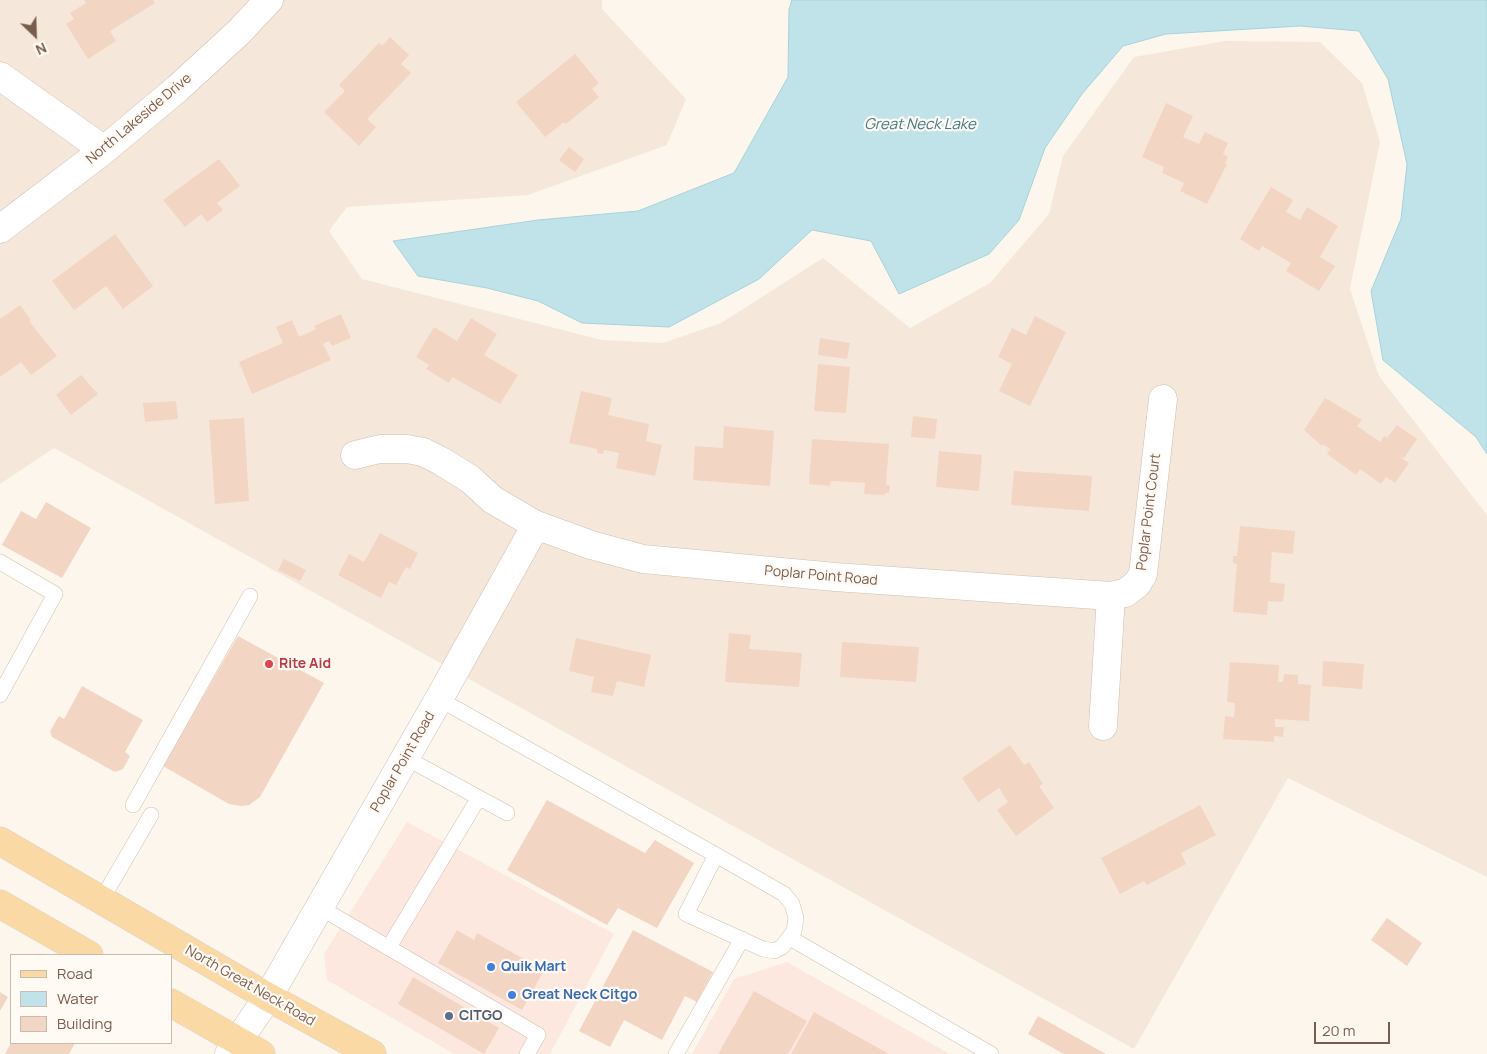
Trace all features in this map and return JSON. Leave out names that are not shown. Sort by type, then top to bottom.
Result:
[{"type":"main road","name":"North Great Neck Road","points":[[0,840],[268,997],[372,1054]]},
{"type":"main road","points":[[0,904],[87,954]]},
{"type":"main road","points":[[172,1004],[233,1047],[261,1054]]},
{"type":"street","name":"North Lakeside Drive","points":[[0,229],[104,150],[185,82],[269,0]]},
{"type":"street","points":[[0,76],[104,150]]},
{"type":"street","name":"Poplar Point Court","points":[[1111,596],[1125,592],[1137,584],[1143,574],[1163,399]]},
{"type":"street","name":"Poplar Point Road","points":[[355,455],[380,449],[407,449],[423,452],[441,460],[470,479],[494,500],[536,525],[591,545],[643,558],[676,563],[845,578],[1111,596]]},
{"type":"street","name":"Poplar Point Road","points":[[233,1047],[268,997],[440,699],[536,525]]},
{"type":"street","points":[[1104,726],[1111,596]]},
{"type":"lane","points":[[0,562],[55,594],[0,695]]},
{"type":"lane","points":[[133,805],[250,596]]},
{"type":"lane","points":[[440,699],[716,855],[784,894],[792,904],[796,918],[790,938],[774,951],[763,949],[686,914],[716,855]]},
{"type":"lane","points":[[406,758],[507,814]]},
{"type":"lane","points":[[389,947],[478,799]]},
{"type":"lane","points":[[102,899],[151,815]]},
{"type":"lane","points":[[319,906],[538,1035],[527,1054]]},
{"type":"lane","points":[[790,938],[991,1054]]},
{"type":"lane","points":[[676,1054],[742,939]]},
{"type":"shaded area","points":[[0,0],[602,0],[602,9],[686,99],[667,145],[528,195],[347,207],[329,231],[362,279],[602,340],[663,343],[721,323],[823,258],[910,328],[990,283],[1049,214],[1063,156],[1134,57],[1225,41],[1320,42],[1362,83],[1380,142],[1350,289],[1379,376],[1487,515],[1487,877],[1288,778],[1134,1049],[54,448],[0,484]]},
{"type":"shaded area","points":[[407,822],[614,934],[550,1054],[454,1054],[327,980],[324,954]]},
{"type":"shaded area","points":[[787,962],[950,1054],[692,1054],[734,979]]},
{"type":"water","name":"Great Neck Lake","points":[[792,0],[1487,0],[1487,454],[1476,437],[1383,360],[1371,291],[1401,219],[1407,164],[1388,79],[1359,31],[1300,26],[1166,34],[1123,46],[1082,94],[1045,148],[1019,220],[989,254],[899,294],[871,241],[812,230],[759,279],[669,327],[582,323],[538,301],[487,288],[418,276],[393,241],[538,220],[638,211],[734,173],[788,77],[789,9]]},
{"type":"building","points":[[84,0],[153,0],[155,3],[110,31],[116,41],[88,59],[66,24],[74,19],[70,13],[86,3]]},
{"type":"building","points":[[390,37],[409,55],[401,64],[411,73],[367,119],[376,127],[359,146],[324,112],[345,91],[339,85],[379,43],[382,46]]},
{"type":"building","points":[[575,54],[599,83],[592,89],[599,97],[566,124],[564,122],[545,137],[516,102]]},
{"type":"building","points":[[1166,103],[1193,116],[1183,137],[1199,144],[1205,132],[1228,143],[1223,154],[1228,157],[1225,164],[1227,164],[1207,204],[1180,191],[1184,183],[1162,173],[1164,167],[1142,157]]},
{"type":"building","points":[[569,147],[584,159],[575,172],[559,160]]},
{"type":"building","points":[[219,159],[240,186],[217,203],[223,210],[207,222],[201,214],[185,227],[163,200]]},
{"type":"building","points":[[1271,187],[1293,200],[1286,212],[1300,220],[1307,207],[1338,226],[1320,257],[1335,266],[1319,291],[1286,271],[1291,263],[1262,246],[1259,251],[1240,239]]},
{"type":"building","points":[[115,234],[153,286],[123,309],[106,286],[74,310],[52,281]]},
{"type":"building","points":[[20,305],[31,320],[29,321],[57,356],[31,375],[21,362],[0,377],[0,319]]},
{"type":"building","points":[[341,314],[351,338],[332,346],[329,341],[323,344],[331,360],[252,394],[239,362],[283,343],[276,327],[292,320],[299,337],[316,329],[314,326]]},
{"type":"building","points":[[1035,316],[1066,332],[1030,406],[999,391],[1012,364],[998,357],[1012,328],[1026,335]]},
{"type":"building","points":[[471,318],[497,334],[484,355],[518,375],[500,404],[452,377],[449,383],[426,369],[429,365],[416,357],[434,327],[457,341]]},
{"type":"building","points":[[820,338],[850,343],[847,359],[818,355]]},
{"type":"building","points":[[818,364],[850,367],[846,413],[814,411]]},
{"type":"building","points":[[81,375],[98,394],[71,415],[56,395]]},
{"type":"building","points":[[581,391],[612,398],[608,415],[649,424],[646,441],[662,445],[655,476],[616,468],[619,453],[604,450],[603,454],[597,453],[597,449],[569,443]]},
{"type":"building","points":[[1325,398],[1362,420],[1357,426],[1380,442],[1384,436],[1387,438],[1397,425],[1417,439],[1404,458],[1400,457],[1409,463],[1395,483],[1386,477],[1381,484],[1360,469],[1356,475],[1327,454],[1330,449],[1323,444],[1322,446],[1304,430]]},
{"type":"building","points":[[176,401],[178,419],[145,422],[143,403]]},
{"type":"building","points":[[913,416],[937,419],[935,439],[911,437]]},
{"type":"building","points":[[244,418],[249,501],[215,504],[209,420]]},
{"type":"building","points":[[724,426],[774,431],[770,486],[693,480],[695,446],[723,448]]},
{"type":"building","points":[[812,439],[889,444],[886,485],[890,485],[889,493],[885,493],[885,495],[864,494],[865,483],[831,481],[830,486],[809,484]]},
{"type":"building","points":[[939,451],[982,455],[979,491],[936,487]]},
{"type":"building","points":[[1014,471],[1092,476],[1089,511],[1011,505]]},
{"type":"building","points":[[46,502],[91,528],[62,578],[2,545],[21,511],[36,519]]},
{"type":"building","points":[[1240,526],[1295,531],[1293,554],[1272,552],[1270,582],[1285,584],[1283,602],[1268,601],[1267,615],[1233,612],[1237,564],[1233,563],[1233,556],[1237,556]]},
{"type":"building","points":[[380,533],[418,553],[410,569],[406,567],[396,585],[389,582],[381,598],[338,575],[349,554],[364,562]]},
{"type":"building","points":[[284,559],[306,570],[300,581],[278,570]]},
{"type":"building","points":[[729,633],[751,635],[749,649],[802,653],[799,687],[725,682]]},
{"type":"building","name":"Rite Aid","points":[[238,636],[324,683],[260,797],[249,805],[241,806],[229,804],[163,766]]},
{"type":"building","points":[[576,638],[651,655],[644,687],[617,681],[613,696],[591,692],[594,677],[569,671]]},
{"type":"building","points":[[842,642],[919,647],[916,682],[840,677]]},
{"type":"building","points":[[1323,661],[1364,664],[1362,689],[1322,686]]},
{"type":"building","points":[[1230,662],[1279,665],[1278,682],[1283,682],[1284,674],[1298,675],[1298,684],[1311,685],[1309,721],[1275,719],[1275,727],[1284,727],[1283,737],[1274,736],[1274,742],[1223,739],[1225,716],[1234,717],[1235,703],[1227,702]]},
{"type":"building","points":[[82,686],[143,720],[125,752],[130,756],[123,769],[115,772],[52,737],[50,731],[59,716],[64,719]]},
{"type":"building","points":[[1010,745],[1024,765],[1029,762],[1043,784],[1039,786],[1054,808],[1016,836],[997,810],[1008,802],[999,788],[978,802],[962,778]]},
{"type":"building","points":[[547,800],[645,853],[655,840],[694,863],[657,928],[618,908],[607,925],[507,870]]},
{"type":"building","points":[[1200,805],[1216,835],[1181,853],[1186,864],[1147,885],[1144,881],[1120,894],[1101,858]]},
{"type":"building","points":[[1387,918],[1422,943],[1407,966],[1371,940]]},
{"type":"building","name":"Quik Mart","points":[[457,930],[474,940],[477,933],[544,970],[522,1010],[438,963]]},
{"type":"building","points":[[633,930],[713,972],[697,1002],[685,996],[662,1040],[624,1020],[610,1047],[579,1031]]},
{"type":"building","name":"CITGO","points":[[413,977],[499,1028],[484,1054],[398,1004]]},
{"type":"building","points":[[754,991],[807,1021],[788,1054],[718,1054]]},
{"type":"building","points":[[0,992],[8,997],[0,1011]]},
{"type":"building","points":[[814,1012],[889,1054],[791,1054]]},
{"type":"building","points":[[1038,1016],[1106,1054],[1064,1054],[1028,1034]]},
{"type":"building","points":[[10,1044],[74,1044],[69,1054],[5,1054]]},
{"type":"place","name":"Rite Aid","points":[[269,664]]},
{"type":"place","name":"Quik Mart","points":[[491,967]]},
{"type":"place","name":"Great Neck Citgo","points":[[512,995]]},
{"type":"place","name":"CITGO","points":[[449,1016]]}]
